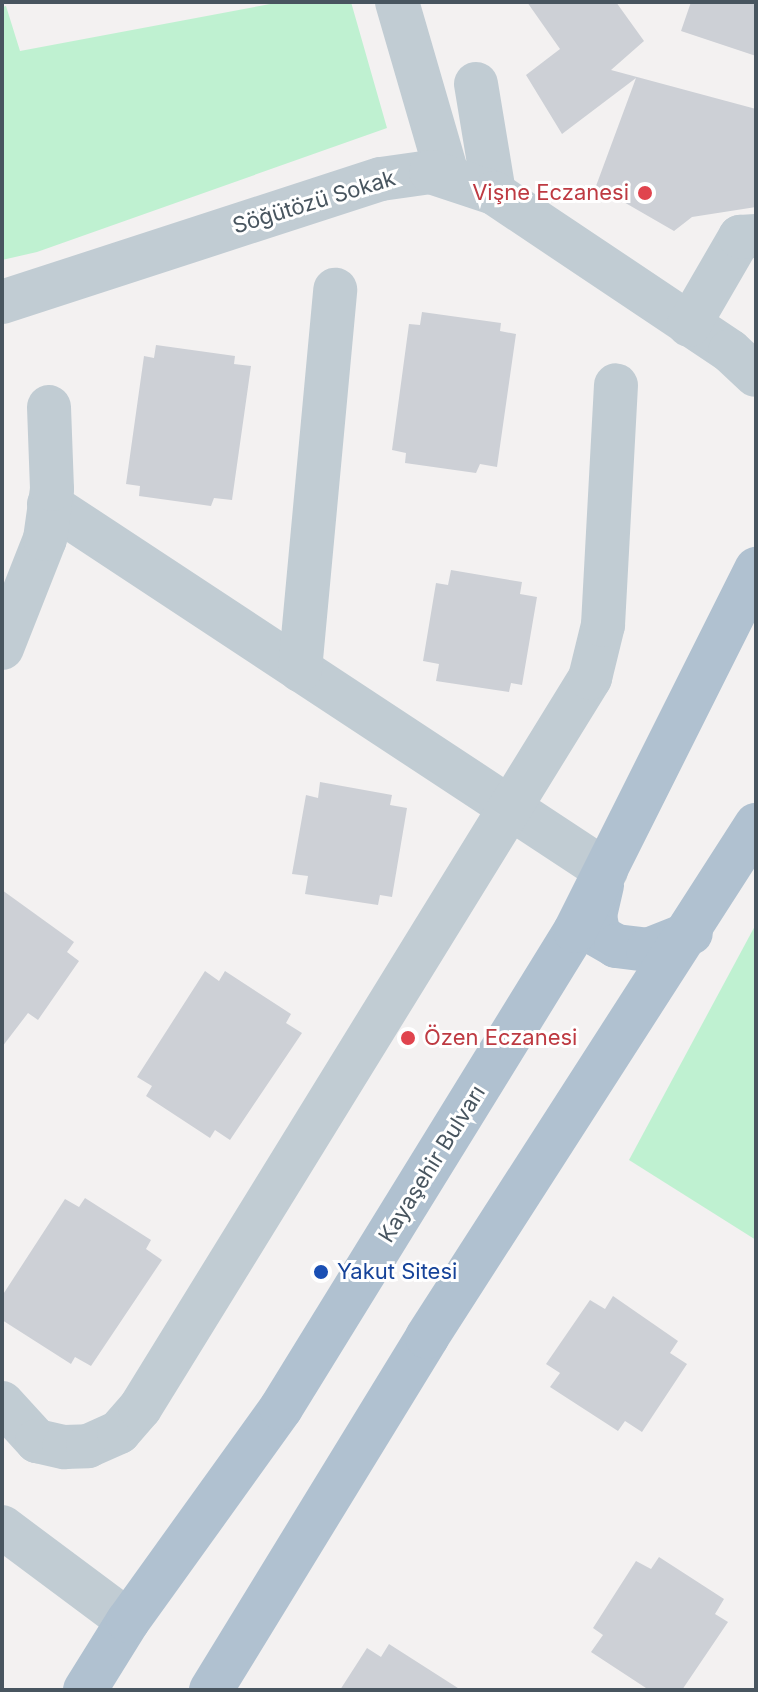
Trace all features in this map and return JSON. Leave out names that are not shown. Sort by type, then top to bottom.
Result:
[{"type":"main road","name":"Kayaşehir Bulvarı","points":[[85,1690],[128,1621],[281,1408],[502,1053],[606,871],[756,569]]},
{"type":"main road","points":[[211,1690],[427,1337],[691,933],[756,825]]},
{"type":"main road","points":[[606,871],[595,916],[599,936],[616,946],[648,950],[691,933]]},
{"type":"street","points":[[372,2],[434,173]]},
{"type":"street","points":[[397,2],[434,173]]},
{"type":"street","points":[[476,84],[494,193]]},
{"type":"street","points":[[434,173],[494,193],[689,325],[747,359]]},
{"type":"street","name":"Söğütözü Sokak","points":[[2,302],[381,179],[434,173]]},
{"type":"street","points":[[689,325],[740,237],[756,236]]},
{"type":"street","points":[[300,670],[335,290]]},
{"type":"street","points":[[2,1403],[37,1441],[64,1447],[88,1446],[119,1432],[140,1408],[508,808],[593,665],[603,625],[616,385]]},
{"type":"street","points":[[2,648],[45,539],[49,504],[49,407]]},
{"type":"street","points":[[49,504],[606,871]]},
{"type":"street","points":[[2,1527],[128,1621]]},
{"type":"green space","points":[[281,2],[351,2],[387,128],[37,252],[2,260],[2,7],[6,6],[20,51]]},
{"type":"green space","points":[[756,924],[756,1240],[629,1160]]},
{"type":"building","points":[[527,2],[616,2],[644,41],[611,70],[756,109],[756,207],[692,217],[674,231],[596,186],[636,78],[562,134],[526,75],[560,49]]},
{"type":"building","points":[[691,2],[756,2],[756,56],[681,31]]},
{"type":"building","points":[[422,312],[501,323],[500,331],[516,334],[497,467],[480,464],[476,473],[405,463],[406,453],[392,450],[409,324],[420,325]]},
{"type":"building","points":[[156,345],[235,356],[234,364],[251,366],[232,500],[214,498],[211,506],[139,496],[140,486],[126,484],[144,356],[154,358]]},
{"type":"building","points":[[451,570],[522,582],[520,594],[537,597],[522,685],[511,683],[509,692],[436,681],[439,664],[423,661],[436,583],[448,585]]},
{"type":"building","points":[[320,782],[392,795],[390,805],[407,808],[392,897],[380,895],[378,905],[305,894],[308,876],[292,874],[306,795],[318,798]]},
{"type":"building","points":[[2,890],[74,942],[67,952],[79,961],[38,1020],[28,1013],[2,1047]]},
{"type":"building","points":[[205,971],[219,981],[225,971],[291,1014],[286,1023],[302,1033],[230,1140],[215,1130],[210,1138],[146,1096],[152,1086],[137,1077]]},
{"type":"building","points":[[85,1198],[151,1240],[146,1249],[162,1260],[91,1366],[75,1357],[71,1364],[2,1320],[2,1296],[65,1199],[79,1207]]},
{"type":"building","points":[[613,1296],[678,1341],[670,1353],[687,1364],[642,1432],[625,1421],[618,1431],[550,1387],[560,1373],[546,1364],[590,1300],[605,1309]]},
{"type":"building","points":[[659,1557],[724,1599],[715,1614],[728,1622],[682,1690],[649,1690],[591,1652],[603,1635],[593,1628],[636,1561],[651,1569]]},
{"type":"building","points":[[389,1644],[461,1690],[340,1690],[367,1648],[381,1657]]},
{"type":"place","name":"Vişne Eczanesi","points":[[645,193]]},
{"type":"place","name":"Özen Eczanesi","points":[[408,1038]]},
{"type":"place","name":"Yakut Sitesi","points":[[321,1272]]}]
